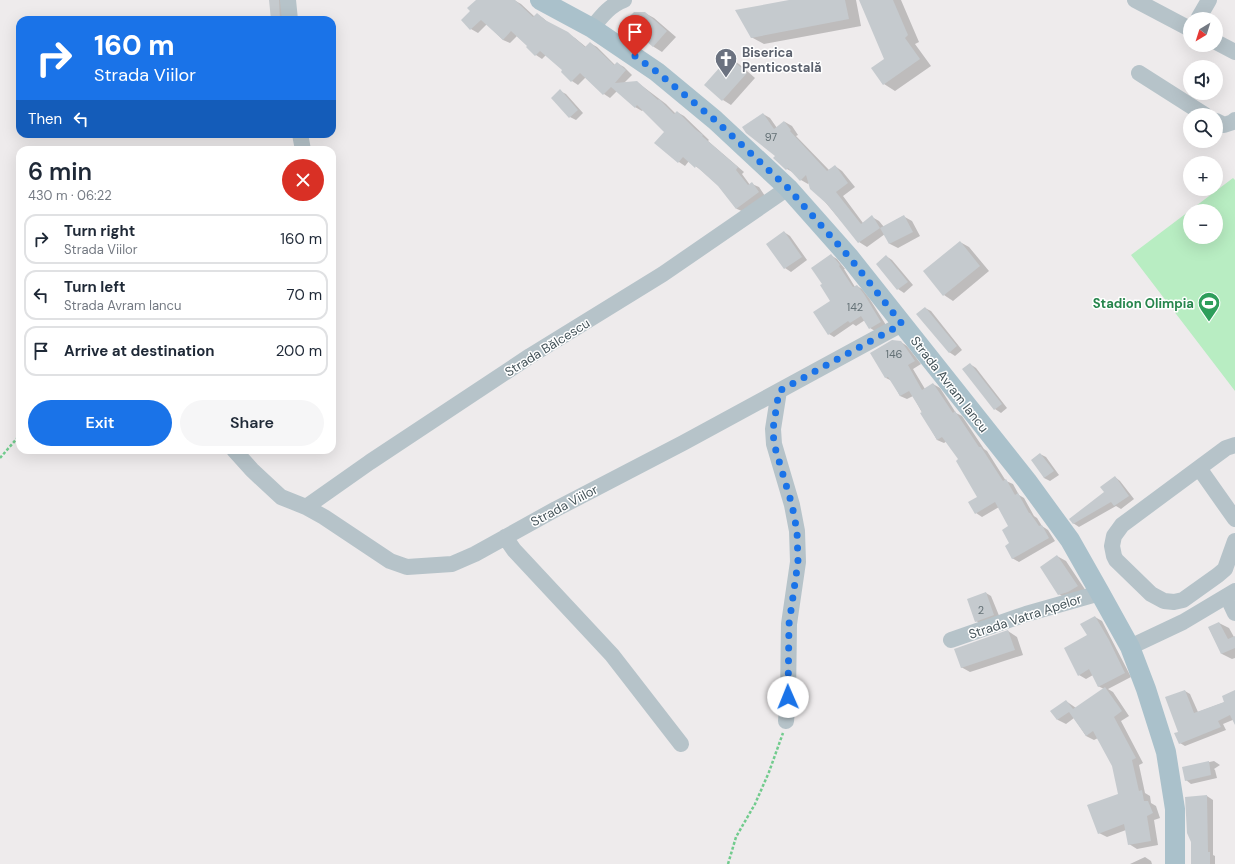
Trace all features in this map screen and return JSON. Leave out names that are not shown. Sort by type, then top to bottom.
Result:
[{"type":"main road","name":"Strada Avram Iancu","points":[[540,0],[592,28],[657,72],[715,120],[788,188],[850,258],[1028,481],[1070,540],[1130,647],[1146,689],[1166,752],[1175,808],[1174,864]]},
{"type":"street","points":[[288,0],[290,16]]},
{"type":"street","points":[[592,28],[607,11],[624,0]]},
{"type":"street","points":[[1135,0],[1183,25]]},
{"type":"street","points":[[1202,12],[1209,0]]},
{"type":"street","points":[[1223,46],[1235,52]]},
{"type":"street","points":[[1139,73],[1194,108]]},
{"type":"street","points":[[1223,126],[1235,120]]},
{"type":"street","name":"Strada Bălcescu","points":[[306,507],[370,462],[530,356],[663,274],[788,188]]},
{"type":"street","name":"Strada Viilor","points":[[238,454],[252,470],[281,496],[306,507],[390,561],[407,567],[452,564],[475,554],[556,509],[683,443],[902,324]]},
{"type":"street","points":[[779,391],[773,429],[774,444],[792,505],[797,531],[798,562],[789,624],[788,697],[786,721]]},
{"type":"street","points":[[1235,446],[1226,448],[1122,525],[1114,536],[1112,546],[1116,560],[1151,594],[1164,601],[1174,602],[1184,600],[1225,569],[1235,541]]},
{"type":"street","points":[[1199,468],[1235,519]]},
{"type":"street","points":[[506,537],[514,550],[612,654],[681,744]]},
{"type":"street","name":"Strada Vatra Apelor","points":[[951,640],[1026,614],[1100,593]]},
{"type":"street","points":[[1130,647],[1183,622],[1231,594],[1235,613]]},
{"type":"path","points":[[0,458],[16,440]]},
{"type":"path","points":[[728,864],[736,837],[755,804],[769,772],[786,721]]},
{"type":"green space","name":"Stadion Olimpia","points":[[1233,178],[1235,180],[1235,391],[1131,255],[1183,216],[1183,244],[1223,244],[1223,204],[1199,204],[1209,196],[1223,196],[1223,186]]},
{"type":"building","points":[[269,0],[279,0],[280,16],[271,16]]},
{"type":"building","points":[[476,0],[515,0],[533,17],[537,13],[545,20],[568,32],[585,47],[590,42],[614,65],[617,62],[626,70],[615,83],[637,81],[658,100],[659,99],[674,114],[677,111],[703,135],[702,136],[738,167],[736,170],[748,185],[752,182],[759,192],[736,209],[718,186],[696,166],[695,168],[683,157],[678,163],[654,143],[664,132],[637,105],[635,108],[611,87],[603,95],[580,73],[571,82],[561,72],[562,70],[540,51],[535,56],[511,31],[503,40],[481,20],[470,30],[461,20],[470,11],[467,8]]},
{"type":"building","points":[[789,0],[845,0],[849,19],[751,38],[735,10]]},
{"type":"building","points":[[859,0],[893,0],[908,35],[905,38],[920,59],[883,85],[871,68],[884,59]]},
{"type":"building","points":[[634,12],[645,12],[667,31],[653,47],[631,28],[630,16]]},
{"type":"building","name":"Biserica Penticostală","points":[[729,57],[747,73],[722,101],[704,85]]},
{"type":"building","points":[[560,89],[578,110],[569,118],[551,98]]},
{"type":"building","points":[[763,113],[774,129],[784,121],[791,130],[790,131],[827,171],[835,165],[848,183],[836,192],[861,224],[872,215],[880,228],[858,243],[827,204],[810,189],[806,175],[800,181],[788,168],[786,170],[773,158],[775,156],[746,133],[742,127]]},
{"type":"building","points":[[904,215],[913,232],[889,244],[880,228]]},
{"type":"building","points":[[784,231],[802,257],[784,269],[766,244]]},
{"type":"building","points":[[960,241],[980,266],[943,296],[923,271]]},
{"type":"building","points":[[831,254],[840,265],[839,266],[853,287],[857,285],[864,294],[881,322],[869,329],[861,316],[850,323],[848,321],[828,335],[813,312],[830,301],[820,285],[822,284],[811,268]]},
{"type":"building","points":[[886,255],[908,282],[897,290],[876,264]]},
{"type":"building","points":[[925,307],[957,346],[949,353],[916,314]]},
{"type":"building","points":[[892,340],[901,341],[915,361],[908,365],[922,390],[933,383],[953,413],[955,411],[979,447],[981,447],[1003,481],[1006,479],[1015,495],[1018,493],[1029,513],[1039,526],[1042,525],[1049,538],[1012,559],[1005,546],[1009,543],[1002,530],[1008,526],[995,502],[975,514],[968,502],[977,497],[956,461],[958,459],[942,437],[937,440],[920,413],[922,412],[909,391],[900,396],[888,377],[885,378],[870,353]]},
{"type":"building","points":[[970,363],[1002,404],[994,410],[962,369]]},
{"type":"building","points":[[1040,453],[1054,471],[1044,478],[1031,460]]},
{"type":"building","points":[[1115,476],[1129,496],[1114,506],[1111,502],[1073,524],[1069,519],[1104,492],[1100,487]]},
{"type":"building","points":[[1057,555],[1078,586],[1068,592],[1058,595],[1040,567]]},
{"type":"building","points":[[986,592],[994,615],[975,622],[967,599]]},
{"type":"building","points":[[1095,616],[1109,640],[1125,673],[1098,687],[1089,669],[1078,676],[1064,648],[1087,635],[1080,624]]},
{"type":"building","points":[[1219,622],[1228,639],[1235,636],[1235,648],[1221,654],[1208,627]]},
{"type":"building","points":[[1008,630],[1015,650],[961,668],[954,649]]},
{"type":"building","points":[[1105,687],[1122,711],[1114,717],[1136,758],[1132,760],[1139,791],[1142,790],[1144,801],[1148,801],[1153,813],[1147,816],[1151,841],[1128,845],[1124,824],[1098,834],[1087,805],[1118,794],[1112,766],[1093,731],[1086,736],[1069,712],[1057,720],[1050,711],[1066,700],[1073,709]]},
{"type":"building","points":[[1185,690],[1194,713],[1224,702],[1222,696],[1235,690],[1235,725],[1230,715],[1218,721],[1221,727],[1179,744],[1174,733],[1178,732],[1165,697]]},
{"type":"building","points":[[1209,761],[1211,775],[1185,781],[1182,767]]},
{"type":"building","points":[[1207,795],[1208,852],[1210,852],[1210,864],[1191,864],[1191,842],[1187,833],[1185,797]]},
{"type":"place","name":"Biserica Penticostală","points":[[726,78]]},
{"type":"place","name":"Stadion Olimpia","points":[[1209,322]]},
{"type":"route","points":[[635,56],[657,72],[715,120],[788,188],[850,258],[902,324],[779,391],[774,412],[774,444],[792,505],[797,531],[798,562],[789,624],[788,697]]}]
